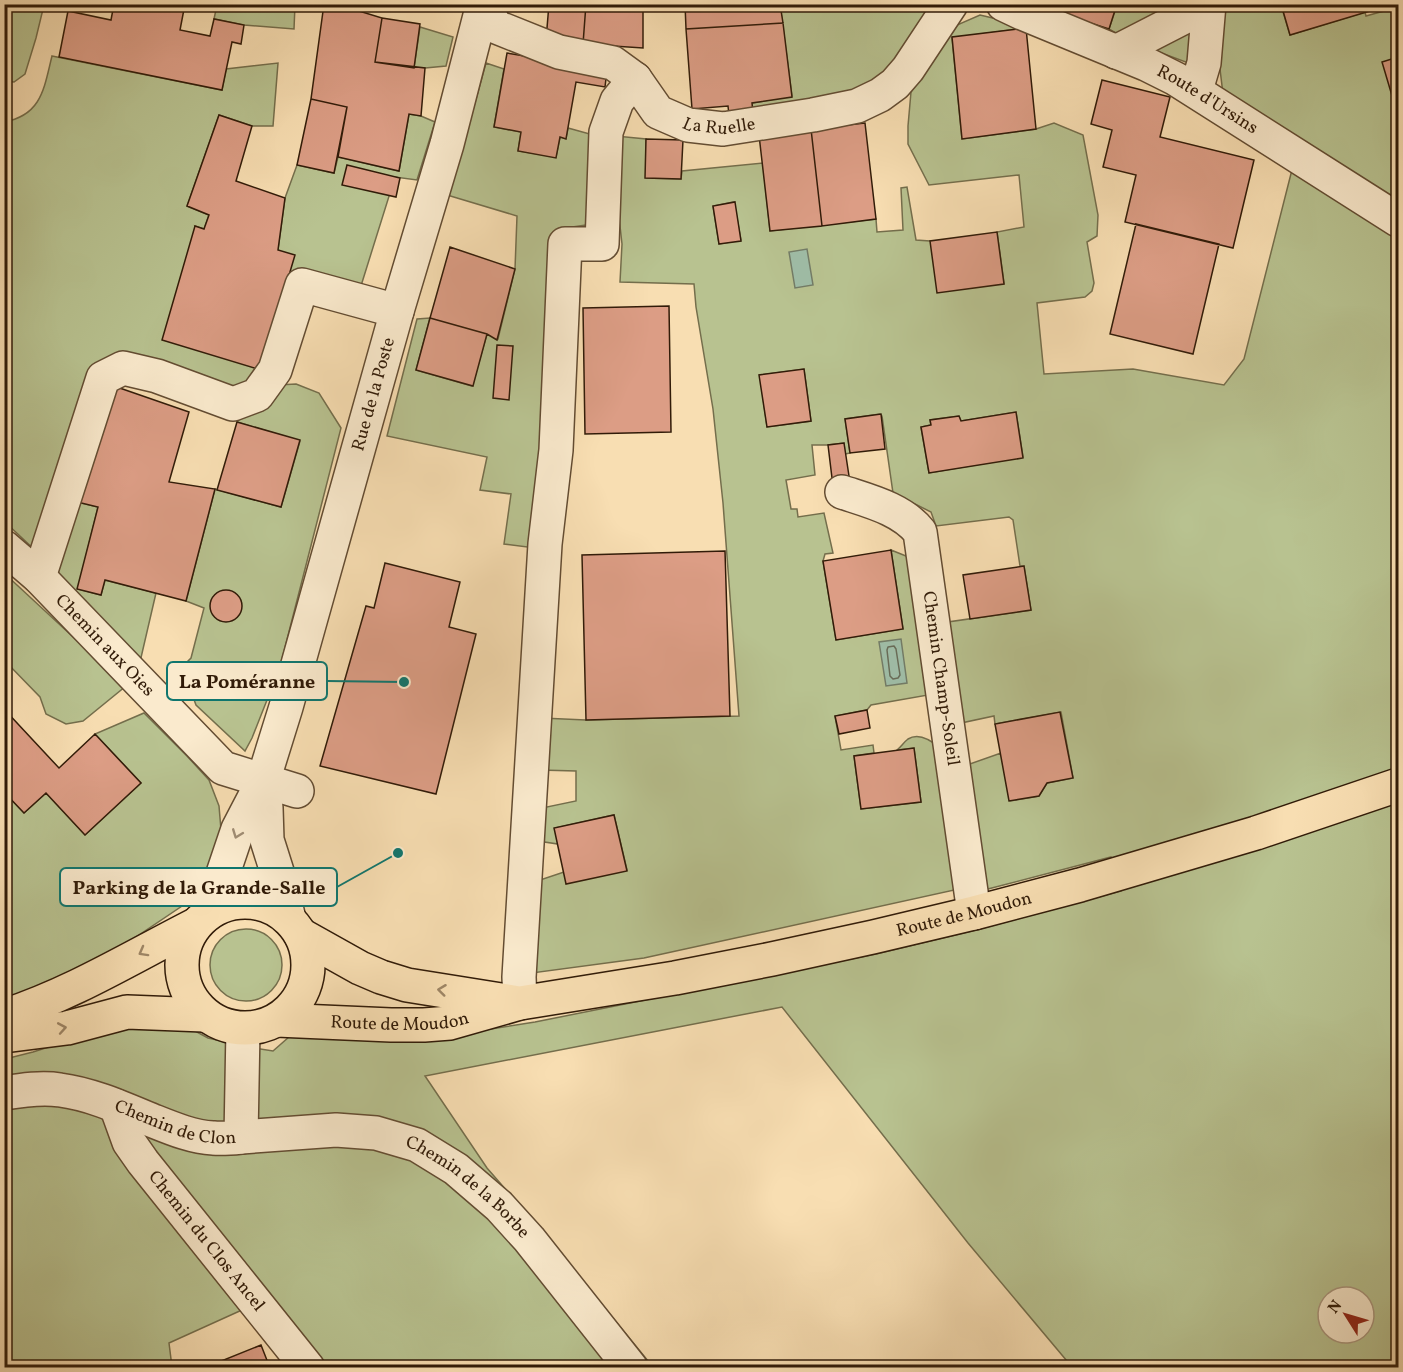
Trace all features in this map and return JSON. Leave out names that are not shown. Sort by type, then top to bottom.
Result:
[{"type":"main road","name":"Route de Moudon","points":[[277,1020],[424,1025],[450,1023],[520,1003],[696,974],[873,937],[1080,885],[1197,851],[1398,785]]},
{"type":"main road","points":[[4,1016],[30,1008],[80,986],[202,918],[229,903],[251,901],[271,907],[295,927],[308,954],[308,973],[303,991],[292,1008],[277,1020],[261,1027],[243,1029],[229,1027],[204,1015],[189,995],[181,972],[183,947],[202,918]]},
{"type":"main road","name":"Route de Moudon","points":[[295,927],[360,968],[381,978],[407,985],[520,1003]]},
{"type":"main road","points":[[4,1036],[67,1028],[127,1012],[204,1015]]},
{"type":"street","name":"La Ruelle","points":[[484,20],[559,52],[613,63],[635,79],[658,112],[688,125],[723,129],[857,106],[880,95],[895,84],[908,69],[951,4]]},
{"type":"street","name":"Route d'Ursins","points":[[1004,4],[1146,64],[1196,90],[1398,220]]},
{"type":"street","points":[[1116,52],[1190,14],[1197,4]]},
{"type":"street","points":[[1196,90],[1204,63],[1209,4]]},
{"type":"street","name":"Rue de la Poste","points":[[202,918],[238,829],[262,781],[286,707],[397,311],[484,20]]},
{"type":"street","points":[[520,1003],[520,966],[545,544],[556,450],[565,244],[602,244],[606,132],[617,101],[635,79]]},
{"type":"street","points":[[39,578],[103,378],[123,368],[157,376],[233,404],[257,395],[275,370],[302,285],[397,311]]},
{"type":"street","name":"Chemin Champ-Soleil","points":[[842,492],[901,515],[920,532],[974,913]]},
{"type":"street","name":"Chemin aux Oies","points":[[4,547],[39,578],[224,768],[297,791]]},
{"type":"street","name":"Rue de la Poste","points":[[262,781],[267,840],[295,927]]},
{"type":"street","name":"Chemin de Clon","points":[[4,1093],[33,1089],[58,1089],[116,1106],[190,1134],[214,1138],[241,1137],[243,1029]]},
{"type":"street","name":"Chemin du Clos Ancel","points":[[116,1106],[129,1142],[143,1162],[308,1368]]},
{"type":"street","name":"Chemin de la Borbe","points":[[241,1137],[336,1130],[376,1133],[426,1151],[456,1169],[499,1206],[529,1239],[631,1368]]},
{"type":"shaded area","points":[[5,4],[44,5],[25,74],[14,82],[5,81]]},
{"type":"shaded area","points":[[217,5],[295,5],[294,29],[244,25],[214,19]]},
{"type":"shaded area","points":[[780,5],[935,5],[898,68],[862,92],[753,113],[752,103],[792,96]]},
{"type":"shaded area","points":[[1117,5],[1184,5],[1119,35],[1109,29]]},
{"type":"shaded area","points":[[1218,5],[1281,5],[1290,35],[1365,12],[1366,16],[1398,7],[1398,1367],[1072,1367],[968,1243],[782,1007],[425,1076],[487,1168],[653,1367],[317,1367],[264,1300],[169,1343],[172,1367],[5,1368],[5,1059],[130,1021],[184,1025],[208,1038],[273,1051],[289,1037],[459,1034],[535,1022],[876,954],[1121,891],[1111,857],[984,890],[967,765],[1001,753],[1010,801],[1039,796],[1047,783],[1073,778],[1061,712],[995,724],[994,716],[961,723],[948,622],[1031,610],[1024,566],[1020,566],[1013,520],[1009,517],[936,526],[931,512],[893,493],[880,414],[845,419],[850,453],[845,454],[844,443],[812,445],[815,475],[786,480],[791,509],[797,509],[798,517],[824,513],[833,553],[825,554],[823,561],[836,640],[903,629],[891,550],[916,560],[934,694],[871,705],[867,710],[835,716],[841,750],[873,745],[874,753],[854,756],[861,809],[921,802],[914,748],[897,750],[908,739],[917,736],[929,740],[940,748],[959,889],[644,958],[532,973],[537,881],[564,872],[627,870],[614,815],[555,828],[558,844],[538,841],[537,809],[576,801],[576,771],[540,770],[542,718],[586,720],[739,716],[723,503],[713,409],[694,284],[620,282],[622,244],[617,199],[616,136],[646,139],[646,178],[681,179],[682,171],[763,163],[770,231],[876,219],[877,232],[903,230],[901,188],[907,187],[916,240],[930,241],[1004,283],[997,232],[1024,227],[1019,175],[929,185],[908,144],[911,92],[957,25],[980,15],[1027,26],[1026,28],[952,38],[962,139],[1036,129],[1054,123],[1083,135],[1098,215],[1097,236],[1087,242],[1094,283],[1092,291],[1085,297],[1037,303],[1044,374],[1133,369],[1224,385],[1244,359],[1297,150],[1223,94],[1217,44]],"holes":[[[734,202],[741,240],[719,244],[713,206]],[[804,369],[811,421],[767,427],[760,375]],[[1016,412],[1023,457],[929,473],[921,427],[931,425],[930,420],[959,416],[961,421]]]},
{"type":"shaded area","points":[[1191,24],[1191,64],[1156,51],[1156,44]]},
{"type":"shaded area","points":[[420,27],[453,37],[446,66],[414,68]]},
{"type":"shaded area","points":[[52,56],[222,90],[226,69],[278,63],[273,126],[252,126],[219,115],[187,206],[209,215],[204,229],[195,226],[261,370],[236,395],[119,356],[37,552],[5,522],[4,122],[17,118],[34,106],[43,89]]},
{"type":"shaded area","points":[[486,63],[504,69],[494,127],[521,132],[518,151],[556,157],[560,137],[566,138],[568,128],[597,136],[593,224],[559,229],[535,548],[504,544],[511,494],[480,490],[487,457],[387,436],[417,319],[430,318],[416,370],[472,386],[487,334],[498,339],[515,269],[517,216],[447,195]]},
{"type":"shaded area","points":[[409,114],[435,122],[417,180],[395,177],[360,289],[290,271],[278,250],[285,198],[297,165],[334,173],[338,157],[399,171]]},
{"type":"shaded area","points":[[296,384],[319,393],[341,428],[280,667],[245,751],[196,705],[182,667],[191,658],[204,608],[186,601],[215,489],[281,507],[300,441],[237,422],[260,398],[278,385]]},
{"type":"shaded area","points":[[73,501],[98,507],[78,589],[101,595],[105,580],[156,593],[140,662],[57,577]]},
{"type":"shaded area","points":[[4,573],[126,686],[83,721],[66,724],[46,714],[40,697],[5,661]]},
{"type":"shaded area","points":[[144,713],[209,780],[219,806],[221,830],[210,868],[188,902],[118,949],[88,966],[5,1000],[4,792],[24,813],[46,793],[85,835],[141,783],[95,734]]},
{"type":"shaded area","points":[[246,929],[266,935],[276,945],[282,965],[276,985],[266,995],[246,1001],[226,995],[216,985],[210,965],[216,945],[226,935]]},
{"type":"water","points":[[807,249],[813,285],[795,288],[789,252]]},
{"type":"water","points":[[901,639],[907,683],[886,686],[879,642]]},
{"type":"building","points":[[114,4],[185,4],[180,30],[210,36],[214,19],[244,25],[241,44],[232,42],[222,90],[59,57],[68,11],[111,20]]},
{"type":"building","points":[[324,4],[336,4],[382,18],[375,62],[425,68],[421,116],[409,114],[399,171],[338,157],[347,107],[311,99]]},
{"type":"building","points":[[549,4],[586,4],[583,44],[546,40]]},
{"type":"building","points":[[586,4],[643,4],[643,48],[583,44]]},
{"type":"building","points":[[685,4],[780,4],[783,23],[686,29]]},
{"type":"building","points":[[1056,4],[1117,4],[1109,29],[1062,14],[1064,7]]},
{"type":"building","points":[[1281,4],[1379,4],[1380,8],[1290,35]]},
{"type":"building","points":[[382,18],[420,24],[414,68],[375,62]]},
{"type":"building","points":[[783,23],[792,97],[752,103],[753,113],[729,115],[728,106],[692,109],[686,29]]},
{"type":"building","points":[[1026,28],[1036,129],[962,139],[952,37]]},
{"type":"building","points":[[507,53],[607,70],[605,87],[576,82],[566,139],[560,137],[556,158],[518,151],[521,132],[494,127]]},
{"type":"building","points":[[1398,57],[1398,116],[1382,62]]},
{"type":"building","points":[[1102,80],[1170,97],[1160,137],[1254,160],[1233,248],[1125,222],[1136,175],[1103,167],[1112,130],[1091,124]]},
{"type":"building","points":[[311,99],[347,107],[334,173],[297,165]]},
{"type":"building","points":[[219,115],[252,126],[236,181],[285,198],[278,250],[295,255],[261,370],[162,340],[195,226],[204,229],[209,215],[187,206]]},
{"type":"building","points":[[865,123],[876,219],[822,226],[811,129]]},
{"type":"building","points":[[811,129],[822,226],[770,231],[759,135]]},
{"type":"building","points":[[646,139],[683,140],[681,179],[645,178]]},
{"type":"building","points":[[347,165],[400,178],[396,197],[342,185]]},
{"type":"building","points":[[735,202],[741,241],[719,244],[713,206]]},
{"type":"building","points":[[1136,224],[1219,244],[1193,354],[1110,334]]},
{"type":"building","points":[[997,232],[1004,284],[937,293],[930,241]]},
{"type":"building","points":[[450,247],[515,269],[497,340],[487,334],[430,318]]},
{"type":"building","points":[[669,306],[671,432],[585,434],[583,308]]},
{"type":"building","points":[[430,318],[487,334],[473,386],[416,370]]},
{"type":"building","points":[[497,345],[513,346],[509,400],[493,398]]},
{"type":"building","points":[[804,369],[811,421],[767,427],[759,375]]},
{"type":"building","points":[[111,385],[189,412],[169,482],[215,489],[186,601],[105,580],[101,595],[77,589],[98,507],[73,501]]},
{"type":"building","points":[[1016,412],[1023,458],[929,473],[921,427],[931,425],[930,420],[959,416],[961,421]]},
{"type":"building","points":[[881,414],[885,449],[850,453],[845,419]]},
{"type":"building","points":[[237,422],[300,440],[281,507],[217,490]]},
{"type":"building","points":[[844,443],[849,476],[832,478],[828,445]]},
{"type":"building","points":[[891,550],[903,629],[836,640],[823,561]]},
{"type":"building","points":[[725,551],[730,716],[586,720],[582,555]]},
{"type":"building","points":[[385,563],[460,582],[449,627],[476,634],[436,794],[320,766],[366,606],[374,608]]},
{"type":"building","points":[[1024,566],[1031,610],[970,619],[963,575]]},
{"type":"building","points":[[226,590],[237,595],[242,606],[237,617],[226,622],[215,617],[210,606],[215,595]]},
{"type":"building","points":[[4,709],[59,768],[95,734],[141,783],[85,835],[46,793],[24,813],[4,792]]},
{"type":"building","points":[[867,710],[870,728],[839,734],[835,716]]},
{"type":"building","points":[[1060,712],[1073,778],[1047,783],[1039,796],[1009,801],[995,724]]},
{"type":"building","points":[[914,748],[921,802],[861,809],[854,756]]},
{"type":"building","points":[[614,815],[627,871],[566,884],[554,828]]},
{"type":"building","points":[[261,1345],[270,1368],[204,1368]]},
{"type":"place","name":"La Poméranne","points":[[404,682]]},
{"type":"place","name":"Parking de la Grande-Salle","points":[[398,853]]}]
